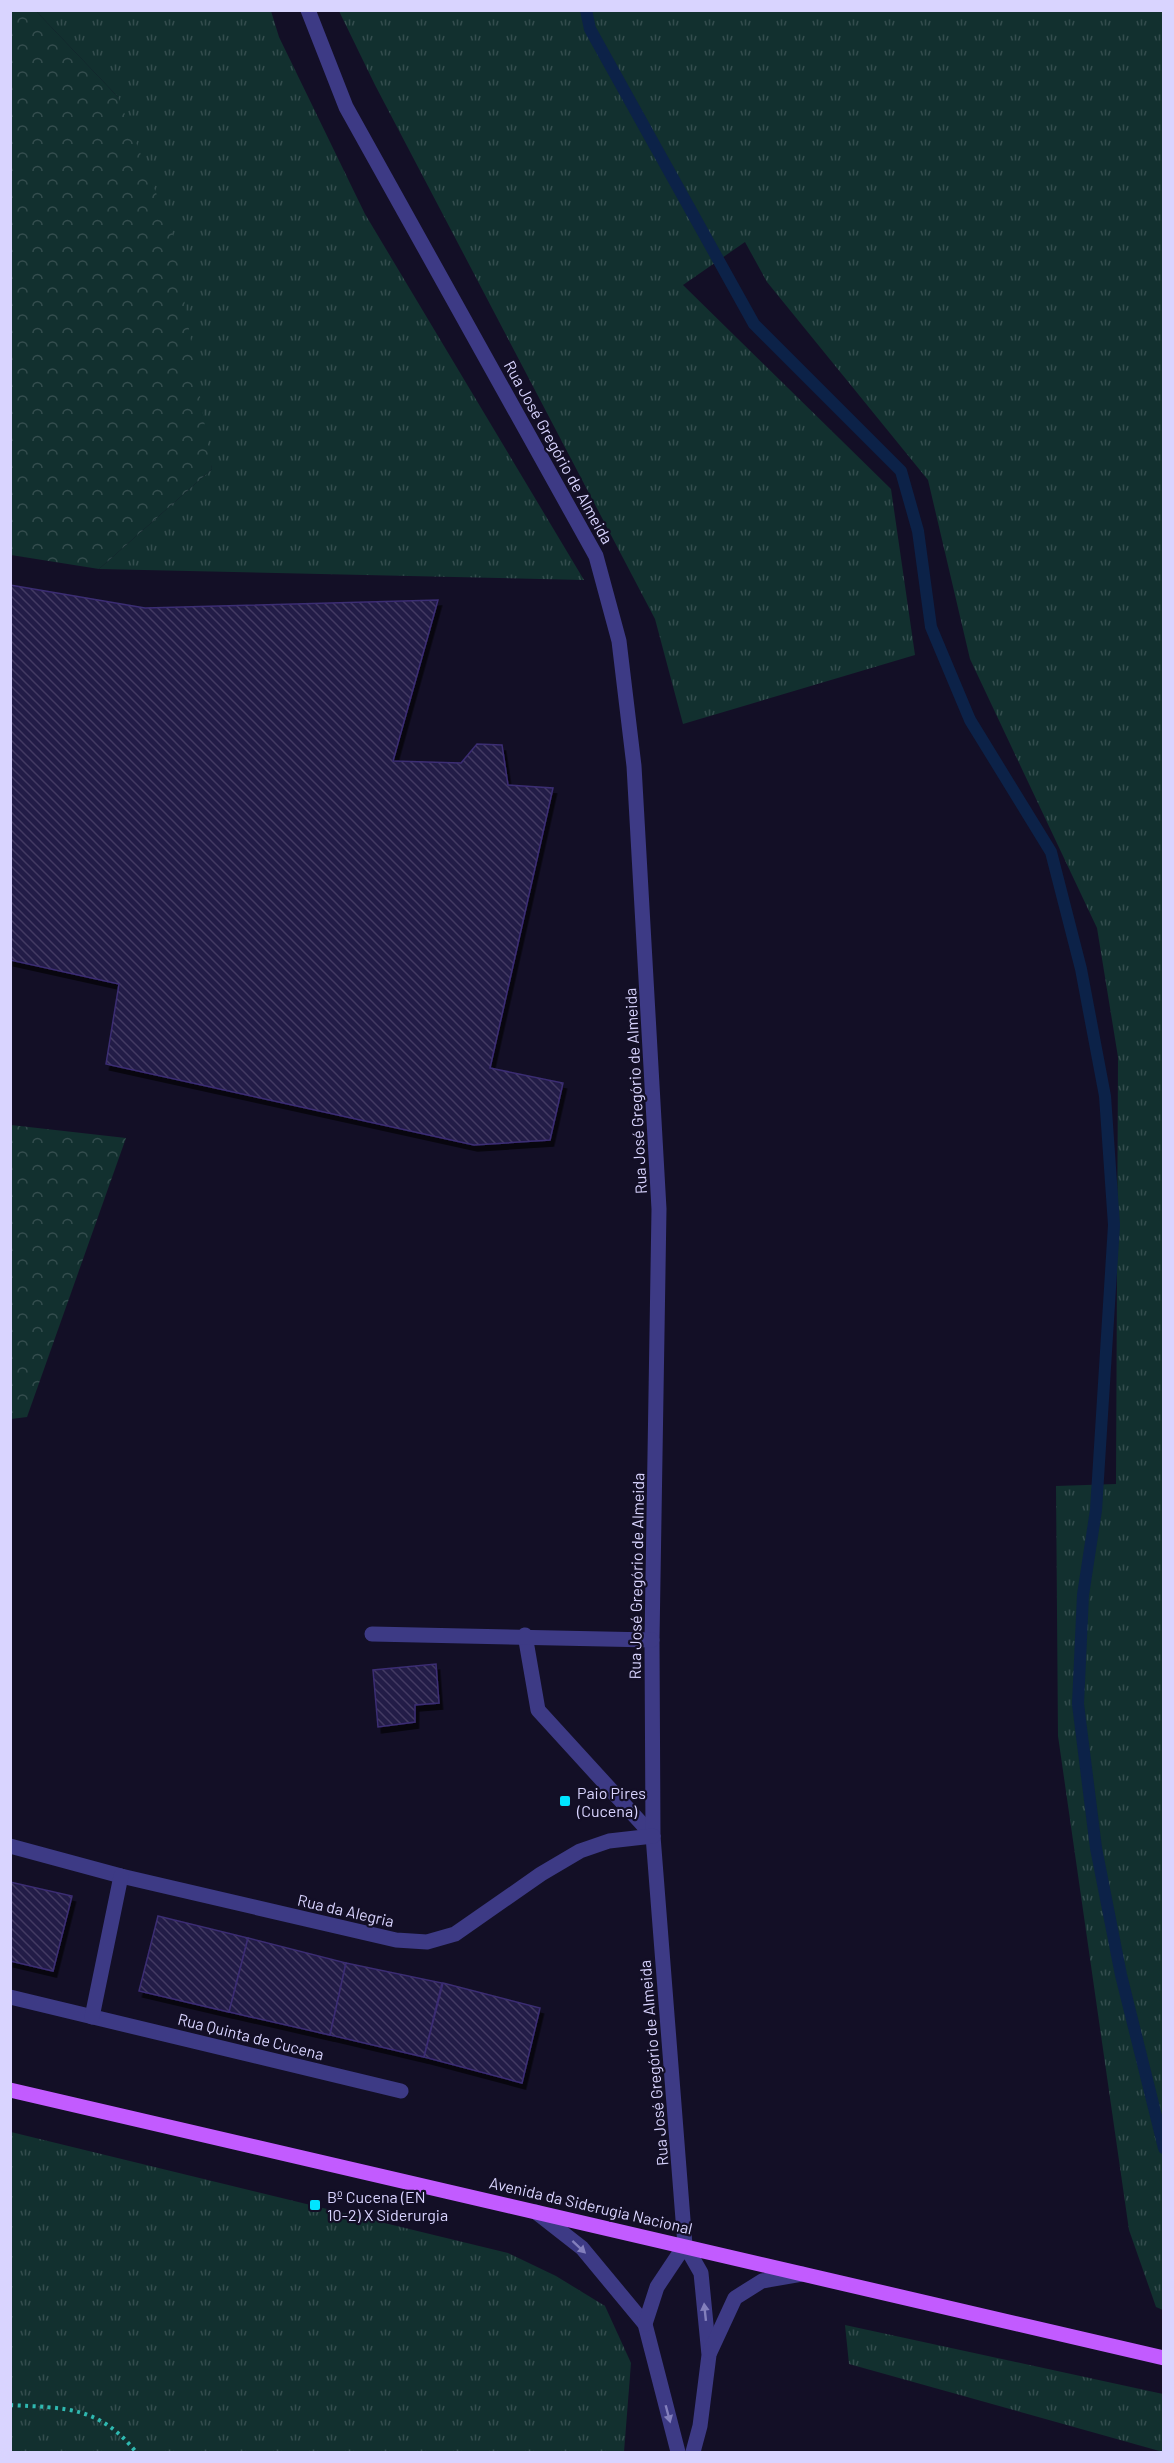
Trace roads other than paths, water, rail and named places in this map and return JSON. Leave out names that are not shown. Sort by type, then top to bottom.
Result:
[{"type":"main road","name":"Avenida da Siderugia Nacional","points":[[10,2090],[1164,2358]]},
{"type":"street","name":"Rua José Gregório de Almeida","points":[[308,10],[346,107],[596,556],[619,641],[634,766],[659,1209],[652,1640],[653,1836],[685,2245]]},
{"type":"street","points":[[372,1634],[525,1635],[652,1640]]},
{"type":"street","points":[[525,1635],[538,1710],[653,1836]]},
{"type":"street","name":"Rua da Alegria","points":[[10,1846],[121,1876],[396,1940],[428,1942],[454,1934],[541,1874],[580,1851],[609,1841],[653,1836]]},
{"type":"street","points":[[92,2017],[121,1876]]},
{"type":"street","name":"Rua Quinta de Cucena","points":[[10,1997],[401,2091]]},
{"type":"street","points":[[534,2210],[582,2248],[645,2324],[678,2452]]},
{"type":"street","points":[[645,2324],[657,2287],[685,2245],[701,2273],[709,2355],[700,2426],[693,2452]]},
{"type":"street","points":[[709,2355],[735,2298],[762,2281],[805,2274]]},
{"type":"waterway","points":[[586,10],[590,29],[754,324],[901,471],[918,531],[931,627],[970,720],[1051,852],[1081,969],[1105,1096],[1114,1225],[1096,1510],[1083,1595],[1078,1704],[1096,1848],[1121,1975],[1164,2148]]},
{"type":"place","name":"Paio Pires (Cucena)","points":[[565,1801]]},
{"type":"place","name":"Bº Cucena (EN 10-2) X Siderurgia","points":[[315,2205]]}]
